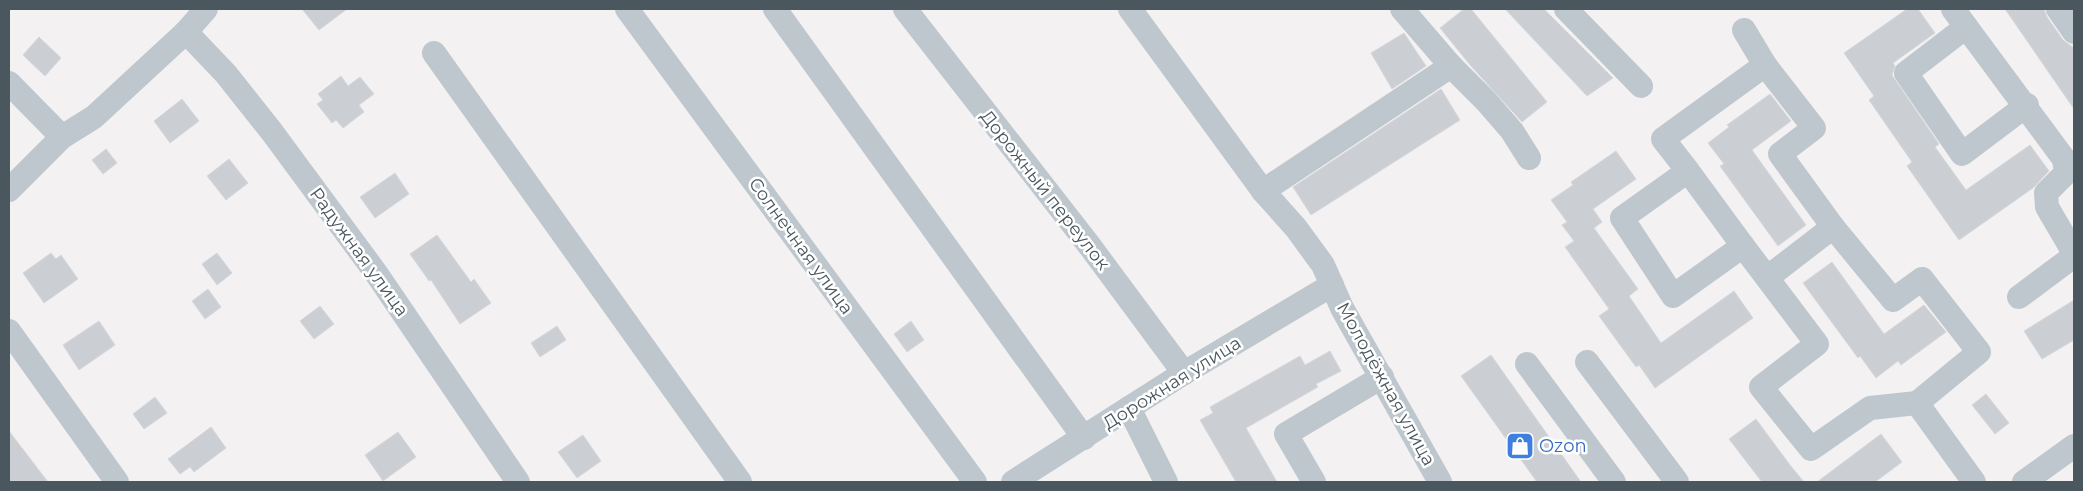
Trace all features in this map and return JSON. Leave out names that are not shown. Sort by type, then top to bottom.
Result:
[{"type":"street","points":[[9,190],[62,137],[94,117],[186,32],[206,9]]},
{"type":"street","name":"Солнечная улица","points":[[626,9],[975,482]]},
{"type":"street","points":[[775,9],[1084,438]]},
{"type":"street","name":"Дорожный переулок","points":[[905,9],[1089,245],[1184,373]]},
{"type":"street","name":"Молодёжная улица","points":[[1130,9],[1263,191],[1296,228],[1323,264],[1342,308],[1440,482]]},
{"type":"street","points":[[1402,9],[1451,66],[1486,101],[1512,131],[1529,158]]},
{"type":"street","points":[[1566,9],[1642,86]]},
{"type":"street","points":[[2058,9],[2074,32]]},
{"type":"street","points":[[2018,297],[2074,254],[2047,206],[2046,193],[2066,173],[2064,159],[2026,105],[1960,18],[1906,73],[1962,154],[2026,105]]},
{"type":"street","points":[[1744,30],[1765,65],[1814,128],[1780,154],[1833,227],[1893,300],[1922,279],[1979,352],[1917,403],[1870,408],[1811,449],[1762,386],[1817,344],[1663,139],[1765,65]]},
{"type":"street","name":"Радужная улица","points":[[186,32],[226,74],[272,132],[376,273],[518,482]]},
{"type":"street","points":[[434,53],[740,482]]},
{"type":"street","points":[[1263,191],[1451,66]]},
{"type":"street","points":[[9,83],[62,137]]},
{"type":"street","points":[[1688,171],[1622,218],[1673,296],[1743,246]]},
{"type":"street","points":[[1768,277],[1833,227]]},
{"type":"street","name":"Дорожная улица","points":[[1013,482],[1184,373],[1332,285]]},
{"type":"street","points":[[9,331],[117,482]]},
{"type":"street","points":[[1587,362],[1677,482]]},
{"type":"street","points":[[1527,364],[1614,482]]},
{"type":"street","points":[[1314,482],[1286,434],[1382,377]]},
{"type":"street","points":[[1917,403],[1974,482]]},
{"type":"street","points":[[1129,408],[1166,482]]},
{"type":"street","points":[[2024,482],[2074,446]]},
{"type":"building","points":[[302,9],[347,9],[319,30]]},
{"type":"building","points":[[1464,9],[1471,9],[1547,102],[1522,122],[1471,66],[1440,28]]},
{"type":"building","points":[[1505,9],[1544,9],[1613,78],[1587,96]]},
{"type":"building","points":[[1907,9],[1918,9],[1935,33],[1893,63],[1895,66],[1892,75],[1939,144],[1935,147],[1966,190],[2030,145],[2049,171],[2033,188],[1959,240],[1907,166],[1912,162],[1869,100],[1874,96],[1844,53]]},
{"type":"building","points":[[2005,9],[2044,9],[2047,17],[2063,40],[2074,48],[2074,109]]},
{"type":"building","points":[[1404,33],[1426,66],[1392,89],[1371,53]]},
{"type":"building","points":[[39,37],[61,58],[45,76],[23,55]]},
{"type":"building","points":[[341,76],[348,86],[360,77],[374,94],[359,105],[364,112],[343,128],[336,120],[332,123],[317,104],[323,100],[318,94]]},
{"type":"building","points":[[1441,89],[1460,120],[1311,215],[1293,187]]},
{"type":"building","points":[[1770,94],[1791,121],[1752,150],[1806,225],[1778,246],[1720,166],[1724,164],[1708,143],[1729,127],[1727,125]]},
{"type":"building","points":[[182,99],[199,121],[170,143],[154,121]]},
{"type":"building","points":[[106,149],[117,163],[103,174],[92,160]]},
{"type":"building","points":[[1616,151],[1636,179],[1593,209],[1602,222],[1594,228],[1638,289],[1629,296],[1661,343],[1734,291],[1753,318],[1655,388],[1639,365],[1636,367],[1599,316],[1609,309],[1565,247],[1574,241],[1562,225],[1567,222],[1551,200],[1573,185],[1571,182]]},
{"type":"building","points":[[229,159],[248,183],[226,200],[207,176]]},
{"type":"building","points":[[395,173],[409,194],[375,218],[360,197]]},
{"type":"building","points":[[437,235],[471,282],[474,279],[491,303],[460,324],[431,280],[429,281],[410,254]]},
{"type":"building","points":[[51,253],[56,259],[61,255],[78,279],[44,303],[23,273]]},
{"type":"building","points":[[217,253],[232,273],[217,285],[202,264]]},
{"type":"building","points":[[1832,262],[1884,334],[1924,305],[1946,332],[1901,365],[1898,361],[1876,378],[1860,356],[1858,358],[1803,283]]},
{"type":"building","points":[[208,289],[221,307],[205,319],[192,301]]},
{"type":"building","points":[[2074,300],[2074,340],[2042,359],[2024,331]]},
{"type":"building","points":[[320,306],[334,324],[314,339],[300,321]]},
{"type":"building","points":[[99,321],[115,345],[79,370],[63,345]]},
{"type":"building","points":[[911,321],[924,340],[907,352],[894,334]]},
{"type":"building","points":[[557,326],[566,340],[540,357],[531,343]]},
{"type":"building","points":[[1330,351],[1341,371],[1316,384],[1318,387],[1246,428],[1277,482],[1236,482],[1200,420],[1213,413],[1210,407],[1300,356],[1305,365]]},
{"type":"building","points":[[1491,355],[1581,482],[1537,482],[1461,376]]},
{"type":"building","points":[[1986,394],[2009,423],[1995,434],[1972,405]]},
{"type":"building","points":[[155,397],[167,413],[144,429],[133,414]]},
{"type":"building","points":[[1756,419],[1804,482],[1762,482],[1729,439]]},
{"type":"building","points":[[211,427],[226,448],[194,472],[190,467],[180,474],[168,459]]},
{"type":"building","points":[[9,431],[48,482],[9,482]]},
{"type":"building","points":[[398,432],[416,457],[383,481],[365,455]]},
{"type":"building","points":[[1881,434],[1902,462],[1875,482],[1817,482]]},
{"type":"building","points":[[583,435],[601,461],[577,478],[558,452]]},
{"type":"place","name":"Ozon","points":[[1520,446]]}]
